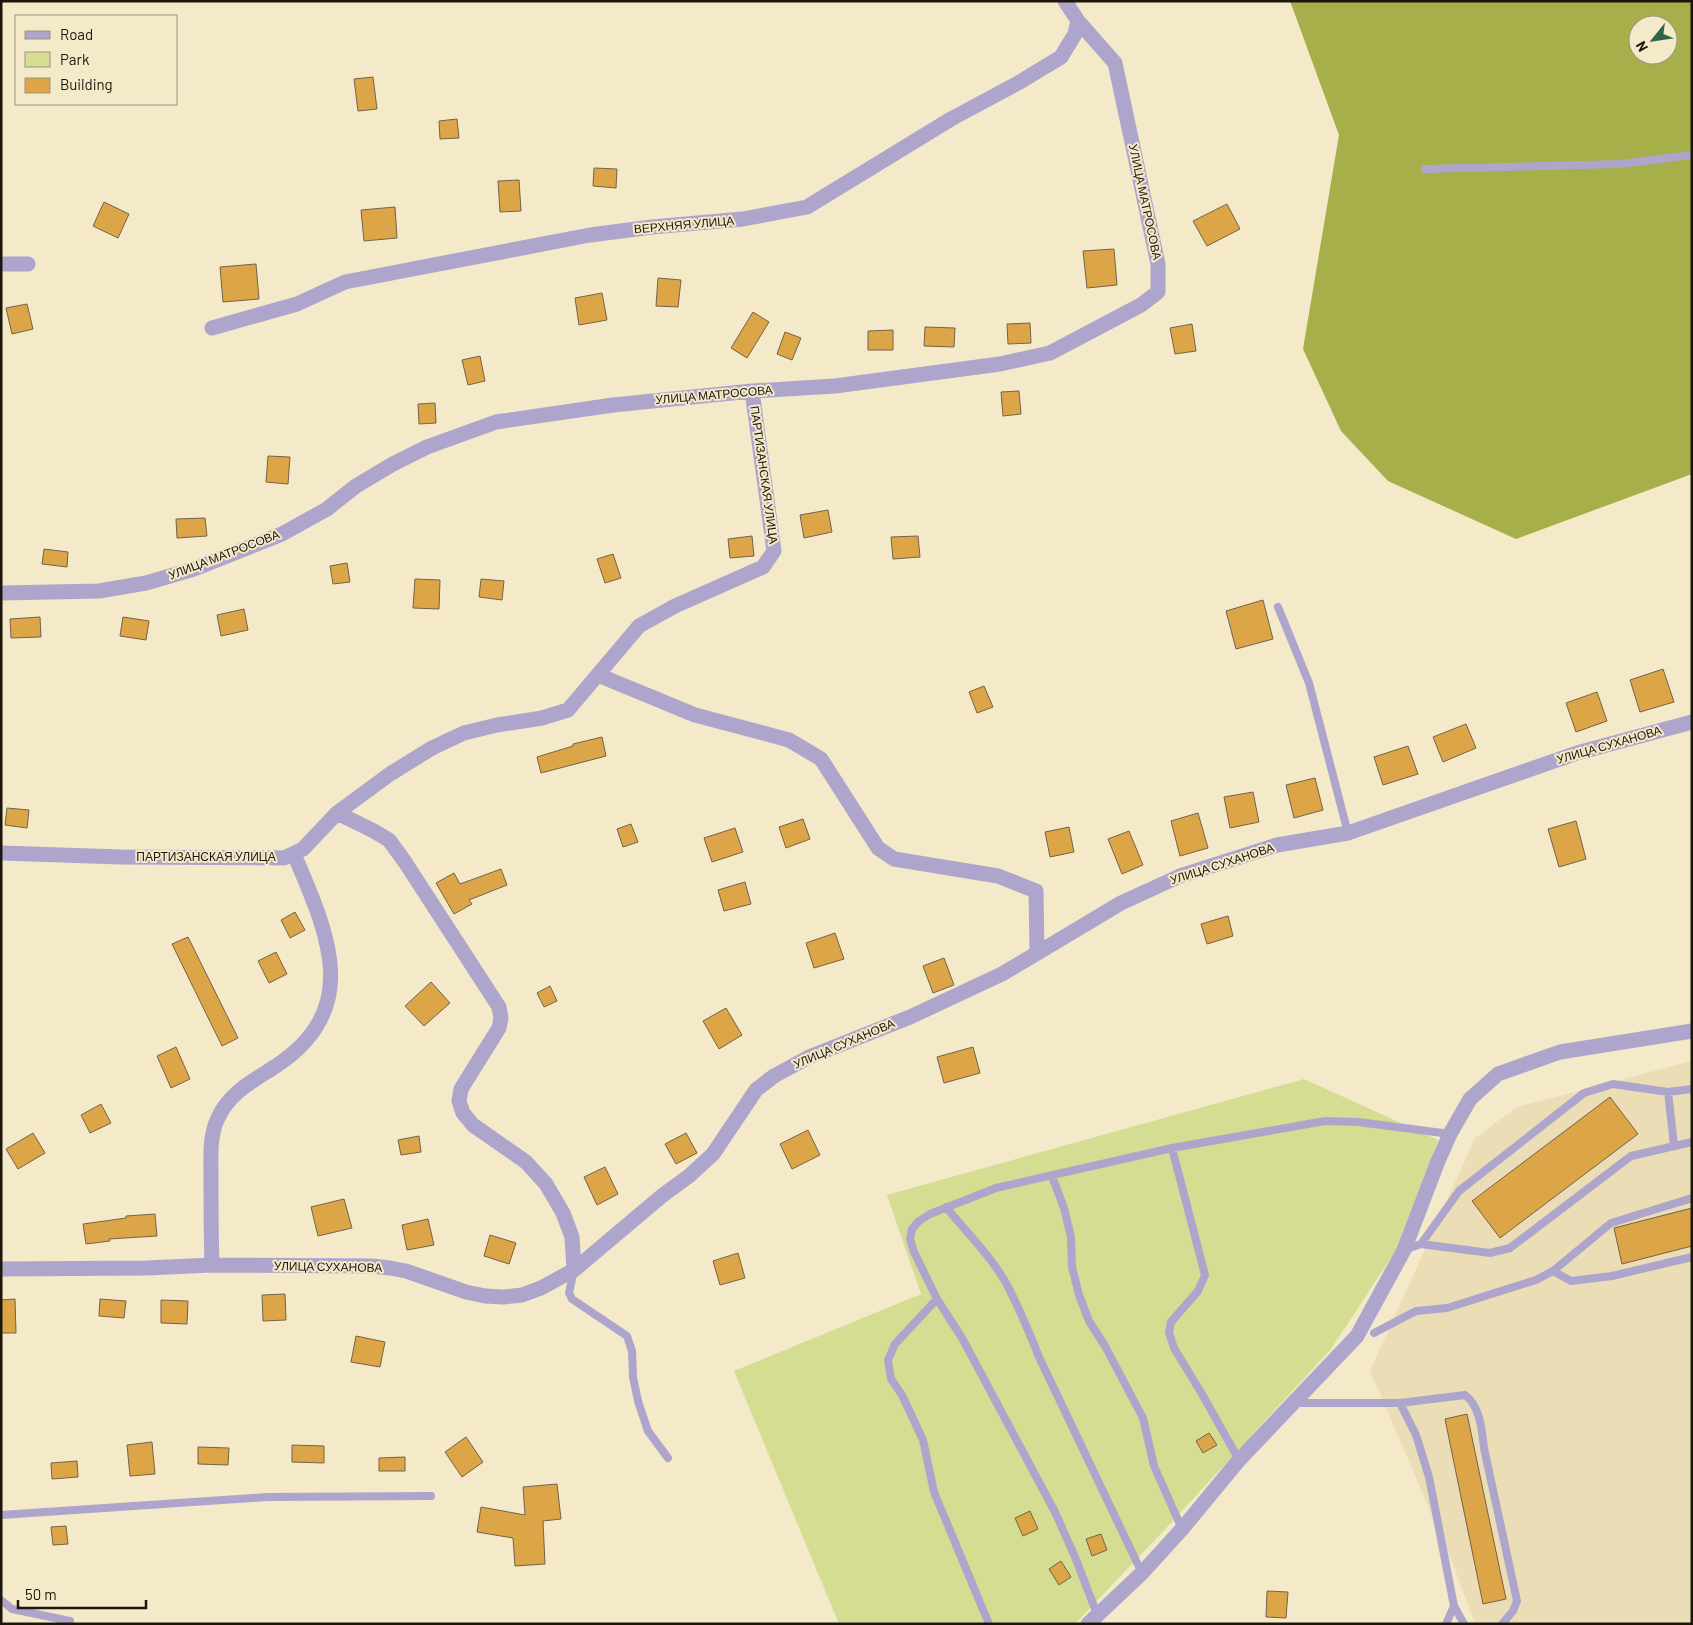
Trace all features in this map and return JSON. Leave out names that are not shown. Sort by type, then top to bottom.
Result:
[{"type":"street","points":[[1064,1],[1078,20]]},
{"type":"street","name":"ВЕРХНЯЯ УЛИЦА","points":[[212,328],[297,304],[345,282],[590,235],[652,227],[743,219],[807,207],[950,119],[1018,83],[1061,57],[1075,34],[1078,20]]},
{"type":"street","name":"УЛИЦА МАТРОСОВА","points":[[1,593],[99,591],[146,583],[194,569],[282,534],[327,508],[356,486],[427,447],[496,422],[613,405],[752,391],[835,386],[1000,364],[1050,353],[1141,305],[1158,292],[1158,264],[1115,63],[1078,20]]},
{"type":"street","points":[[1,264],[28,264]]},
{"type":"street","name":"ПАРТИЗАНСКАЯ УЛИЦА","points":[[1,852],[121,857],[284,858],[302,849],[336,814],[390,774],[440,744],[464,733],[497,725],[542,718],[568,710],[639,626],[676,606],[763,567],[774,551],[752,391]]},
{"type":"street","points":[[598,675],[695,715],[789,740],[821,759],[878,848],[894,860],[998,876],[1036,891],[1037,952]]},
{"type":"street","name":"УЛИЦА СУХАНОВА","points":[[1,1269],[146,1268],[212,1265],[390,1268],[406,1271],[466,1292],[485,1296],[503,1298],[522,1295],[541,1288],[574,1270],[663,1195],[689,1176],[713,1154],[756,1090],[774,1076],[809,1057],[910,1017],[1002,974],[1121,903],[1180,876],[1277,845],[1348,833],[1577,753],[1692,722]]},
{"type":"street","points":[[336,814],[389,840],[499,1007],[501,1018],[499,1028],[461,1089],[459,1101],[462,1113],[473,1125],[526,1162],[546,1184],[563,1213],[572,1238],[574,1270]]},
{"type":"street","points":[[212,1265],[211,1152],[213,1131],[218,1118],[227,1102],[238,1090],[294,1052],[312,1034],[322,1017],[330,994],[327,940],[317,908],[294,854]]},
{"type":"street","points":[[1092,1619],[1142,1573],[1182,1529],[1239,1460],[1357,1336],[1404,1250],[1450,1134],[1470,1099],[1498,1074],[1560,1052],[1692,1032]]},
{"type":"lane","points":[[1425,169],[1620,164],[1692,155]]},
{"type":"lane","points":[[1278,607],[1309,683],[1348,833]]},
{"type":"lane","points":[[1421,1244],[1459,1191],[1584,1093],[1613,1084],[1668,1092],[1692,1089]]},
{"type":"lane","points":[[1668,1092],[1674,1145]]},
{"type":"lane","points":[[1092,1619],[1075,1557],[1055,1512],[962,1338],[937,1298],[914,1252],[910,1239],[912,1229],[919,1221],[930,1214],[996,1188],[1172,1148],[1325,1121],[1358,1122],[1450,1134]]},
{"type":"lane","points":[[1404,1250],[1421,1244],[1490,1253],[1510,1248],[1631,1156],[1692,1142]]},
{"type":"lane","points":[[1172,1148],[1205,1274],[1198,1291],[1171,1322],[1170,1333],[1174,1348],[1239,1460]]},
{"type":"lane","points":[[1052,1176],[1064,1208],[1071,1238],[1072,1267],[1079,1295],[1086,1312],[1143,1418],[1154,1466],[1182,1529]]},
{"type":"lane","points":[[1374,1333],[1416,1311],[1455,1305],[1536,1280],[1553,1271],[1611,1223],[1692,1198]]},
{"type":"lane","points":[[946,1207],[992,1262],[1006,1283],[1039,1357],[1142,1573]]},
{"type":"lane","points":[[1553,1271],[1571,1281],[1612,1276],[1692,1257]]},
{"type":"lane","points":[[574,1270],[570,1293],[572,1299],[627,1336],[632,1352],[633,1377],[638,1401],[648,1431],[668,1458]]},
{"type":"lane","points":[[937,1298],[895,1344],[888,1360],[892,1380],[902,1395],[923,1440],[934,1492],[989,1624]]},
{"type":"lane","points":[[1292,1403],[1400,1403],[1465,1395],[1470,1399],[1482,1431],[1517,1601],[1514,1611],[1502,1624]]},
{"type":"lane","points":[[1400,1403],[1416,1435],[1429,1476],[1454,1606],[1464,1624]]},
{"type":"lane","points":[[1,1515],[268,1497],[431,1496]]},
{"type":"lane","points":[[1,1600],[12,1609],[70,1620]]},
{"type":"lane","points":[[1446,1624],[1454,1606]]},
{"type":"shaded area","points":[[1692,1061],[1692,1624],[1475,1624],[1453,1564],[1370,1371],[1475,1138],[1517,1107]]},
{"type":"green space","points":[[1290,1],[1692,1],[1692,474],[1516,539],[1388,481],[1341,431],[1303,349],[1339,135]]},
{"type":"green space","points":[[1304,1079],[1438,1140],[1396,1250],[1331,1349],[1075,1624],[839,1624],[734,1371],[921,1294],[887,1195]]},
{"type":"building","points":[[373,77],[377,109],[358,111],[354,79]]},
{"type":"building","points":[[457,119],[459,138],[440,139],[439,121]]},
{"type":"building","points":[[594,168],[617,169],[616,188],[593,186]]},
{"type":"building","points":[[519,180],[521,211],[500,212],[498,181]]},
{"type":"building","points":[[104,202],[129,214],[118,238],[93,226]]},
{"type":"building","points":[[1227,204],[1240,229],[1207,246],[1193,221]]},
{"type":"building","points":[[395,207],[397,238],[364,241],[361,210]]},
{"type":"building","points":[[1114,249],[1117,285],[1087,288],[1083,251]]},
{"type":"building","points":[[256,264],[259,299],[223,302],[220,267]]},
{"type":"building","points":[[658,278],[681,280],[678,307],[656,306]]},
{"type":"building","points":[[602,293],[607,320],[579,325],[575,298]]},
{"type":"building","points":[[27,304],[33,329],[12,334],[6,308]]},
{"type":"building","points":[[753,312],[769,322],[747,358],[731,348]]},
{"type":"building","points":[[1030,323],[1031,343],[1008,344],[1007,324]]},
{"type":"building","points":[[1192,324],[1196,351],[1175,354],[1170,328]]},
{"type":"building","points":[[925,327],[955,328],[954,347],[924,346]]},
{"type":"building","points":[[893,330],[893,350],[868,350],[868,331]]},
{"type":"building","points":[[785,332],[801,338],[792,360],[777,354]]},
{"type":"building","points":[[480,356],[485,381],[468,385],[462,360]]},
{"type":"building","points":[[1019,391],[1021,414],[1003,416],[1001,392]]},
{"type":"building","points":[[435,403],[436,423],[419,424],[418,404]]},
{"type":"building","points":[[268,456],[290,457],[288,484],[266,482]]},
{"type":"building","points":[[828,510],[832,532],[804,538],[800,515]]},
{"type":"building","points":[[205,518],[207,536],[177,538],[176,519]]},
{"type":"building","points":[[752,536],[754,556],[730,558],[728,539]]},
{"type":"building","points":[[918,536],[920,557],[893,559],[891,537]]},
{"type":"building","points":[[44,549],[68,552],[67,567],[42,564]]},
{"type":"building","points":[[613,554],[621,578],[605,583],[597,559]]},
{"type":"building","points":[[347,563],[350,582],[333,584],[330,566]]},
{"type":"building","points":[[415,579],[440,580],[439,609],[413,608]]},
{"type":"building","points":[[481,579],[504,581],[502,600],[479,597]]},
{"type":"building","points":[[1263,600],[1273,639],[1236,649],[1226,611]]},
{"type":"building","points":[[244,609],[248,630],[221,636],[217,615]]},
{"type":"building","points":[[40,617],[41,637],[11,638],[10,619]]},
{"type":"building","points":[[123,617],[149,621],[146,640],[120,636]]},
{"type":"building","points":[[1663,669],[1674,702],[1640,712],[1630,680]]},
{"type":"building","points":[[984,686],[993,707],[977,713],[969,692]]},
{"type":"building","points":[[1597,692],[1607,721],[1576,732],[1566,703]]},
{"type":"building","points":[[1466,724],[1476,748],[1443,762],[1433,737]]},
{"type":"building","points":[[602,737],[606,756],[541,773],[537,757],[573,746],[573,744]]},
{"type":"building","points":[[1408,746],[1418,774],[1383,785],[1374,757]]},
{"type":"building","points":[[1315,778],[1323,810],[1294,818],[1286,785]]},
{"type":"building","points":[[1253,792],[1259,822],[1230,828],[1224,797]]},
{"type":"building","points":[[7,808],[29,810],[27,828],[5,825]]},
{"type":"building","points":[[1198,813],[1208,848],[1180,856],[1171,821]]},
{"type":"building","points":[[803,819],[810,839],[786,848],[779,827]]},
{"type":"building","points":[[1576,821],[1586,859],[1559,867],[1548,829]]},
{"type":"building","points":[[631,824],[638,842],[623,847],[617,829]]},
{"type":"building","points":[[1069,827],[1074,852],[1050,857],[1045,832]]},
{"type":"building","points":[[735,828],[743,852],[712,862],[704,838]]},
{"type":"building","points":[[1129,831],[1143,865],[1122,874],[1108,839]]},
{"type":"building","points":[[501,869],[507,885],[469,900],[472,904],[454,914],[436,883],[454,873],[460,884]]},
{"type":"building","points":[[745,882],[751,904],[724,911],[718,890]]},
{"type":"building","points":[[295,912],[305,930],[290,938],[281,920]]},
{"type":"building","points":[[1228,916],[1233,936],[1207,944],[1201,924]]},
{"type":"building","points":[[835,933],[844,959],[814,968],[806,943]]},
{"type":"building","points":[[188,937],[238,1038],[222,1046],[172,944]]},
{"type":"building","points":[[276,952],[287,974],[269,983],[258,961]]},
{"type":"building","points":[[944,958],[954,985],[933,993],[923,966]]},
{"type":"building","points":[[431,982],[450,1003],[424,1026],[405,1006]]},
{"type":"building","points":[[550,986],[557,1001],[544,1007],[537,993]]},
{"type":"building","points":[[726,1008],[742,1035],[719,1049],[703,1021]]},
{"type":"building","points":[[176,1047],[190,1079],[171,1088],[157,1056]]},
{"type":"building","points":[[973,1047],[980,1073],[944,1083],[937,1057]]},
{"type":"building","points":[[1610,1097],[1638,1134],[1500,1238],[1472,1201]]},
{"type":"building","points":[[101,1104],[111,1123],[90,1133],[81,1115]]},
{"type":"building","points":[[808,1130],[820,1155],[792,1169],[780,1144]]},
{"type":"building","points":[[33,1133],[45,1153],[18,1169],[6,1149]]},
{"type":"building","points":[[686,1133],[697,1153],[676,1164],[665,1144]]},
{"type":"building","points":[[419,1136],[421,1152],[401,1155],[398,1140]]},
{"type":"building","points":[[605,1167],[618,1194],[597,1205],[584,1177]]},
{"type":"building","points":[[344,1199],[352,1228],[318,1236],[311,1207]]},
{"type":"building","points":[[1692,1208],[1692,1246],[1622,1264],[1614,1228]]},
{"type":"building","points":[[155,1214],[157,1236],[109,1239],[110,1241],[86,1244],[83,1224],[126,1218],[126,1216]]},
{"type":"building","points":[[428,1219],[434,1245],[407,1250],[402,1225]]},
{"type":"building","points":[[490,1235],[516,1243],[509,1264],[484,1256]]},
{"type":"building","points":[[738,1253],[745,1278],[720,1285],[713,1261]]},
{"type":"building","points":[[285,1294],[286,1320],[263,1321],[262,1295]]},
{"type":"building","points":[[15,1299],[16,1333],[1,1333],[1,1300]]},
{"type":"building","points":[[100,1299],[126,1301],[124,1318],[99,1316]]},
{"type":"building","points":[[161,1300],[188,1301],[187,1324],[161,1323]]},
{"type":"building","points":[[356,1336],[385,1342],[380,1367],[351,1362]]},
{"type":"building","points":[[1467,1414],[1506,1599],[1483,1604],[1445,1419]]},
{"type":"building","points":[[1209,1433],[1217,1445],[1203,1453],[1196,1441]]},
{"type":"building","points":[[466,1437],[483,1462],[462,1477],[445,1452]]},
{"type":"building","points":[[152,1442],[155,1474],[130,1476],[127,1445]]},
{"type":"building","points":[[292,1445],[324,1446],[324,1463],[292,1462]]},
{"type":"building","points":[[198,1447],[229,1448],[228,1465],[198,1464]]},
{"type":"building","points":[[405,1457],[405,1471],[379,1471],[379,1458]]},
{"type":"building","points":[[77,1461],[78,1477],[52,1479],[51,1463]]},
{"type":"building","points":[[557,1484],[561,1519],[543,1521],[545,1564],[515,1566],[513,1538],[477,1532],[481,1507],[525,1515],[523,1487]]},
{"type":"building","points":[[1030,1511],[1038,1529],[1023,1536],[1015,1518]]},
{"type":"building","points":[[66,1526],[68,1544],[53,1545],[51,1527]]},
{"type":"building","points":[[1101,1534],[1107,1550],[1092,1556],[1086,1539]]},
{"type":"building","points":[[1061,1561],[1071,1577],[1059,1585],[1049,1569]]},
{"type":"building","points":[[1267,1591],[1288,1592],[1286,1618],[1266,1617]]}]
